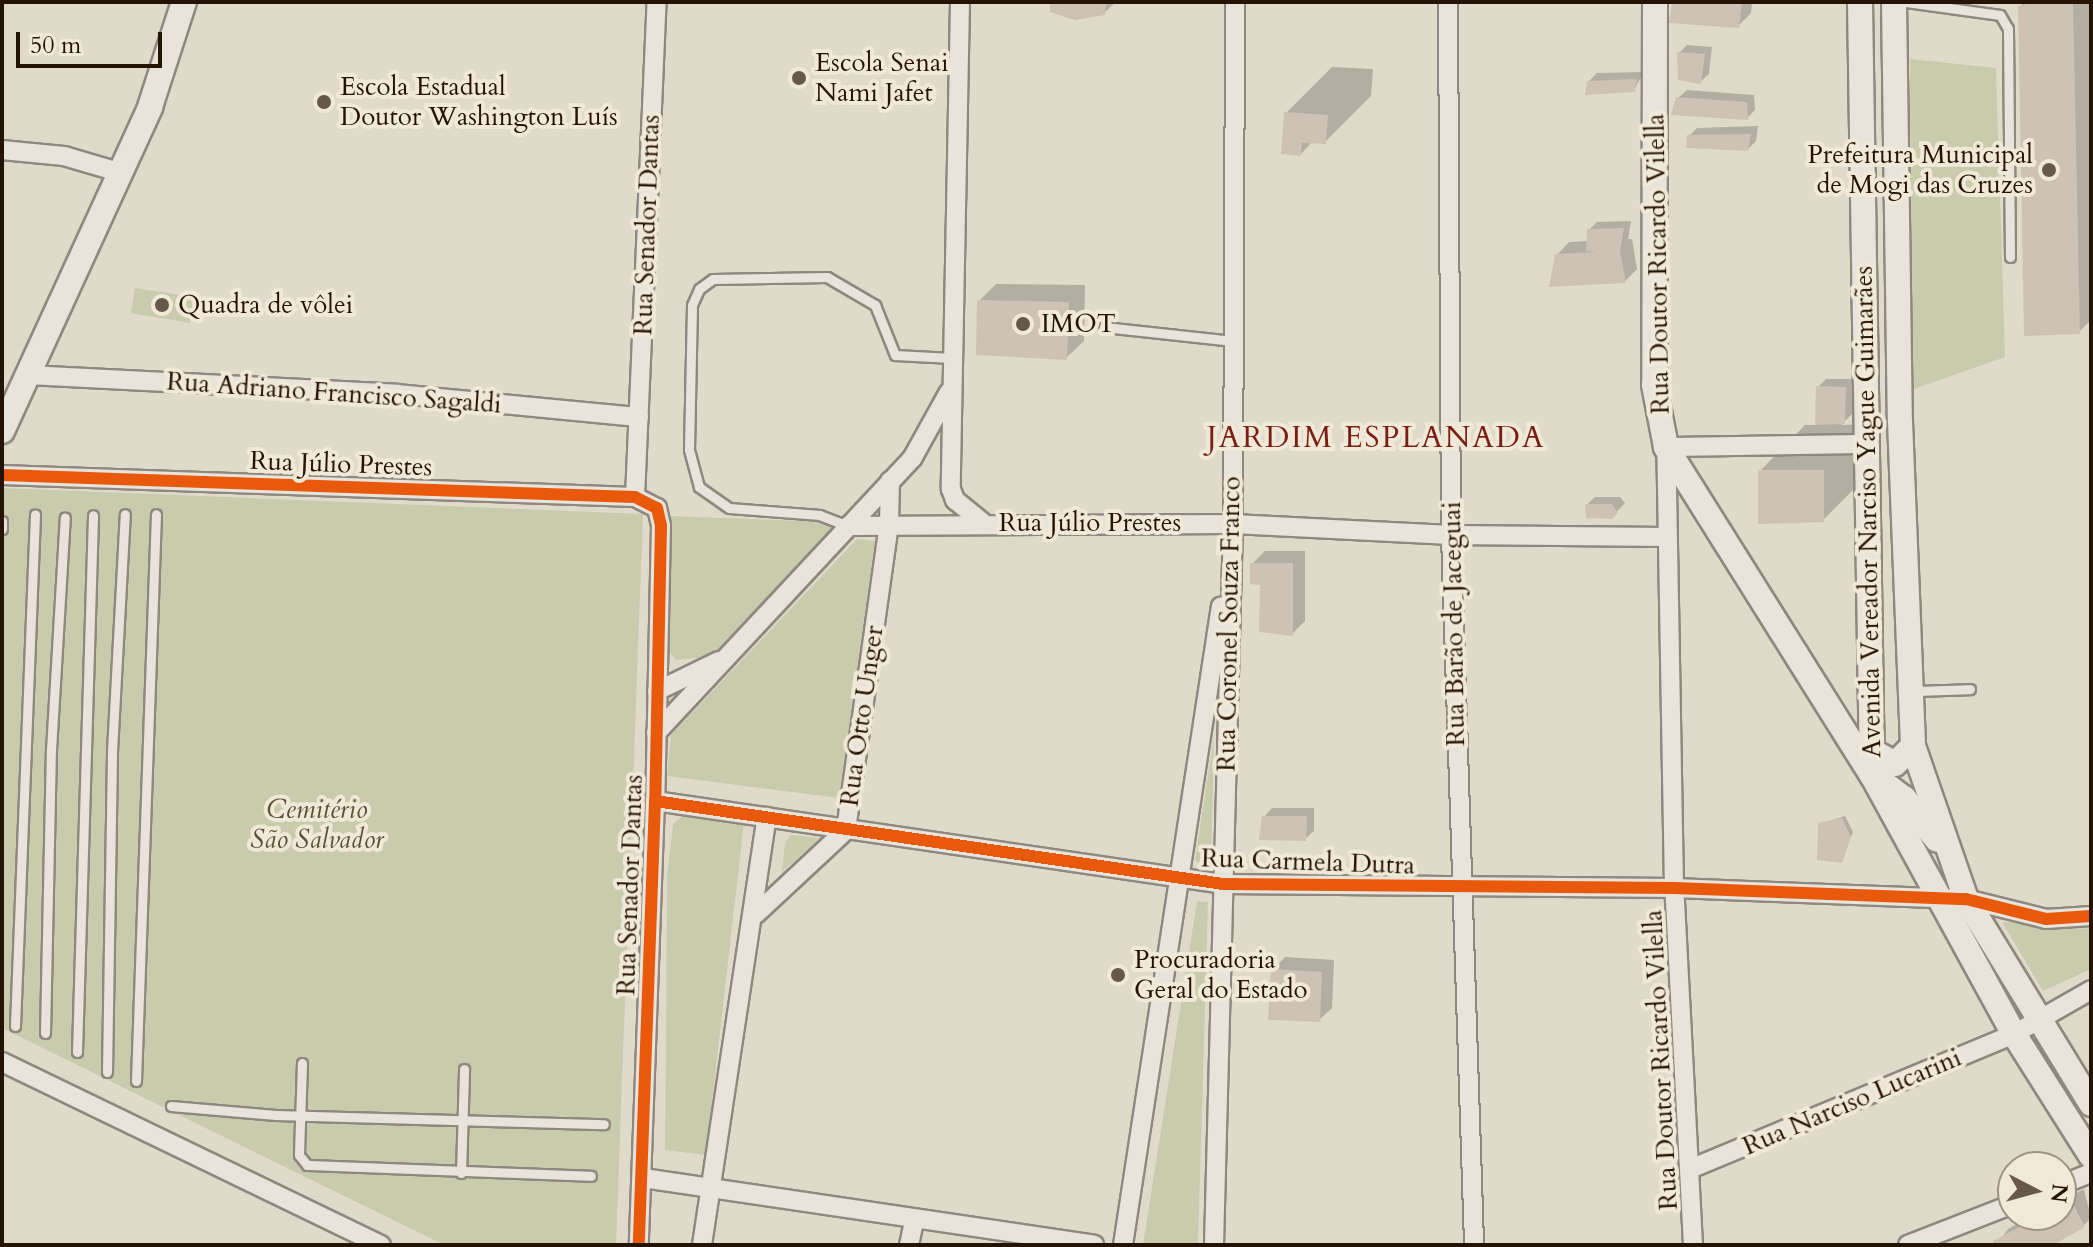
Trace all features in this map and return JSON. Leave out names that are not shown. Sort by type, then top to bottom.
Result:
[{"type":"main road","points":[[2,431],[122,173],[174,45],[184,2]]},
{"type":"main road","name":"Rua Doutor Ricardo Vilella","points":[[1655,2],[1654,385],[1666,447]]},
{"type":"main road","name":"Avenida Vereador Narciso Yague Guimarães","points":[[1860,2],[1872,763],[1938,898],[2014,1034],[2091,1156]]},
{"type":"main road","name":"Avenida Vereador Narciso Yague Guimarães","points":[[1894,2],[1908,691],[1913,746],[1946,852],[1966,899],[2091,1104]]},
{"type":"main road","points":[[1666,447],[1872,763],[1946,852]]},
{"type":"main road","points":[[1872,763],[1895,764],[1913,746]]},
{"type":"street","name":"Rua Senador Dantas","points":[[639,1245],[655,801],[661,526],[657,508],[635,497],[657,2]]},
{"type":"street","points":[[960,2],[951,489],[955,500],[982,522]]},
{"type":"street","name":"Rua Coronel Souza Franco","points":[[1214,1245],[1233,524],[1235,2]]},
{"type":"street","name":"Rua Barão de Jaceguai","points":[[1448,2],[1451,535],[1474,1245]]},
{"type":"street","points":[[2,150],[64,156],[122,173]]},
{"type":"street","name":"Rua Adriano Francisco Sagaldi","points":[[27,375],[398,394],[639,417]]},
{"type":"street","points":[[656,733],[890,481],[928,435],[952,386]]},
{"type":"street","points":[[1666,447],[1868,444]]},
{"type":"street","name":"Rua Doutor Ricardo Vilella","points":[[1666,447],[1674,888],[1693,1245]]},
{"type":"street","name":"Rua Júlio Prestes","points":[[2,475],[635,497]]},
{"type":"street","name":"Rua Otto Unger","points":[[756,914],[846,830],[889,524],[890,481]]},
{"type":"street","name":"Rua Júlio Prestes","points":[[848,526],[982,522],[1233,524],[1451,535],[1667,537]]},
{"type":"street","points":[[1123,1245],[1233,524]]},
{"type":"street","points":[[657,691],[732,654]]},
{"type":"street","name":"Rua Carmela Dutra","points":[[655,801],[1223,884],[1674,888],[1966,899],[2046,919],[2091,916]]},
{"type":"street","points":[[702,1245],[756,914],[767,817]]},
{"type":"street","name":"Rua Narciso Lucarini","points":[[1690,1169],[2014,1034],[2091,990]]},
{"type":"street","points":[[3,1065],[356,1239],[381,1245]]},
{"type":"street","points":[[643,1178],[914,1222],[1094,1245]]},
{"type":"street","points":[[1908,1245],[1997,1210]]},
{"type":"street","points":[[909,1245],[914,1222]]},
{"type":"lane","points":[[1906,2],[2000,15],[2008,29],[2010,257]]},
{"type":"lane","points":[[848,526],[820,515],[729,508],[699,487],[689,449],[692,305],[699,289],[713,279],[827,277],[875,305],[895,355],[952,358]]},
{"type":"lane","points":[[1104,327],[1233,341]]},
{"type":"lane","points":[[15,1026],[35,514]]},
{"type":"lane","points":[[107,1072],[112,751],[125,514]]},
{"type":"lane","points":[[136,1081],[156,514]]},
{"type":"lane","points":[[77,1052],[93,515]]},
{"type":"lane","points":[[45,1033],[51,750],[65,517]]},
{"type":"lane","points":[[2,521],[2,529]]},
{"type":"lane","points":[[1908,691],[1970,689]]},
{"type":"lane","points":[[302,1063],[299,1155],[307,1165],[591,1176]]},
{"type":"lane","points":[[461,1173],[464,1069]]},
{"type":"lane","points":[[171,1106],[299,1116],[604,1124]]},
{"type":"green space","points":[[1910,59],[1996,68],[2005,357],[1911,390]]},
{"type":"green space","name":"Quadra de vôlei","points":[[135,288],[194,297],[190,323],[131,313]]},
{"type":"green space","name":"Cemitério São Salvador","points":[[2,488],[643,514],[616,1245],[444,1245],[2,1028]]},
{"type":"green space","points":[[669,516],[830,522],[836,529],[732,644],[699,658],[676,660],[666,648]]},
{"type":"green space","points":[[857,539],[875,541],[839,798],[667,776],[671,735]]},
{"type":"green space","points":[[1214,737],[1211,866],[1204,868],[1195,860]]},
{"type":"green space","points":[[687,813],[744,822],[706,1155],[665,1150],[667,876],[673,824]]},
{"type":"green space","points":[[791,835],[820,838],[782,872],[785,843]]},
{"type":"green space","points":[[1197,901],[1208,902],[1198,1245],[1143,1245]]},
{"type":"green space","points":[[2002,922],[2091,929],[2091,969],[2043,991]]},
{"type":"building","points":[[1050,2],[1106,2],[1105,15],[1075,20],[1050,12]]},
{"type":"building","points":[[1672,2],[1742,2],[1739,28],[1669,23]]},
{"type":"building","name":"Prefeitura Municipal de Mogi das Cruzes","points":[[2034,2],[2073,4],[2080,334],[2024,336],[2018,6]]},
{"type":"building","points":[[1677,52],[1705,54],[1701,84],[1678,80]]},
{"type":"building","points":[[1637,79],[1635,92],[1585,95],[1587,81]]},
{"type":"building","points":[[1676,97],[1747,102],[1748,120],[1671,115]]},
{"type":"building","points":[[1284,112],[1328,115],[1326,144],[1302,143],[1301,156],[1281,154]]},
{"type":"building","points":[[1751,134],[1748,151],[1686,148],[1687,135]]},
{"type":"building","points":[[1624,228],[1620,251],[1626,283],[1549,287],[1555,254],[1596,252],[1586,251],[1587,229]]},
{"type":"building","name":"IMOT","points":[[977,300],[1069,302],[1067,360],[976,355]]},
{"type":"building","points":[[1816,386],[1846,387],[1845,424],[1815,425]]},
{"type":"building","points":[[1758,470],[1824,470],[1824,522],[1758,524]]},
{"type":"building","points":[[1585,504],[1612,504],[1618,513],[1612,519],[1586,518]]},
{"type":"building","points":[[1250,563],[1293,563],[1293,636],[1259,632],[1260,585],[1250,584]]},
{"type":"building","points":[[1262,816],[1307,816],[1306,841],[1259,840]]},
{"type":"building","points":[[1842,818],[1851,837],[1842,863],[1817,860],[1818,823]]},
{"type":"building","points":[[1271,969],[1322,972],[1320,1022],[1268,1020]]},
{"type":"building","points":[[2077,1212],[2085,1227],[2053,1245],[1995,1245],[1993,1241],[2012,1231],[2077,1231]]},
{"type":"cycle path","points":[[2,475],[635,497],[657,508],[661,526],[655,801],[639,1245]]},
{"type":"cycle path","points":[[655,801],[1223,884],[1674,888],[1966,899],[2046,919],[2091,916]]},
{"type":"place","name":"Escola Senai Nami Jafet","points":[[799,78]]},
{"type":"place","name":"Escola Estadual Doutor Washington Luís","points":[[324,102]]},
{"type":"place","name":"Prefeitura Municipal de Mogi das Cruzes","points":[[2049,170]]},
{"type":"place","name":"Quadra de vôlei","points":[[162,305]]},
{"type":"place","name":"IMOT","points":[[1023,324]]},
{"type":"place","name":"Procuradoria Geral do Estado","points":[[1118,975]]},
{"type":"district","name":"JARDIM ESPLANADA","points":[[1376,438]]}]
